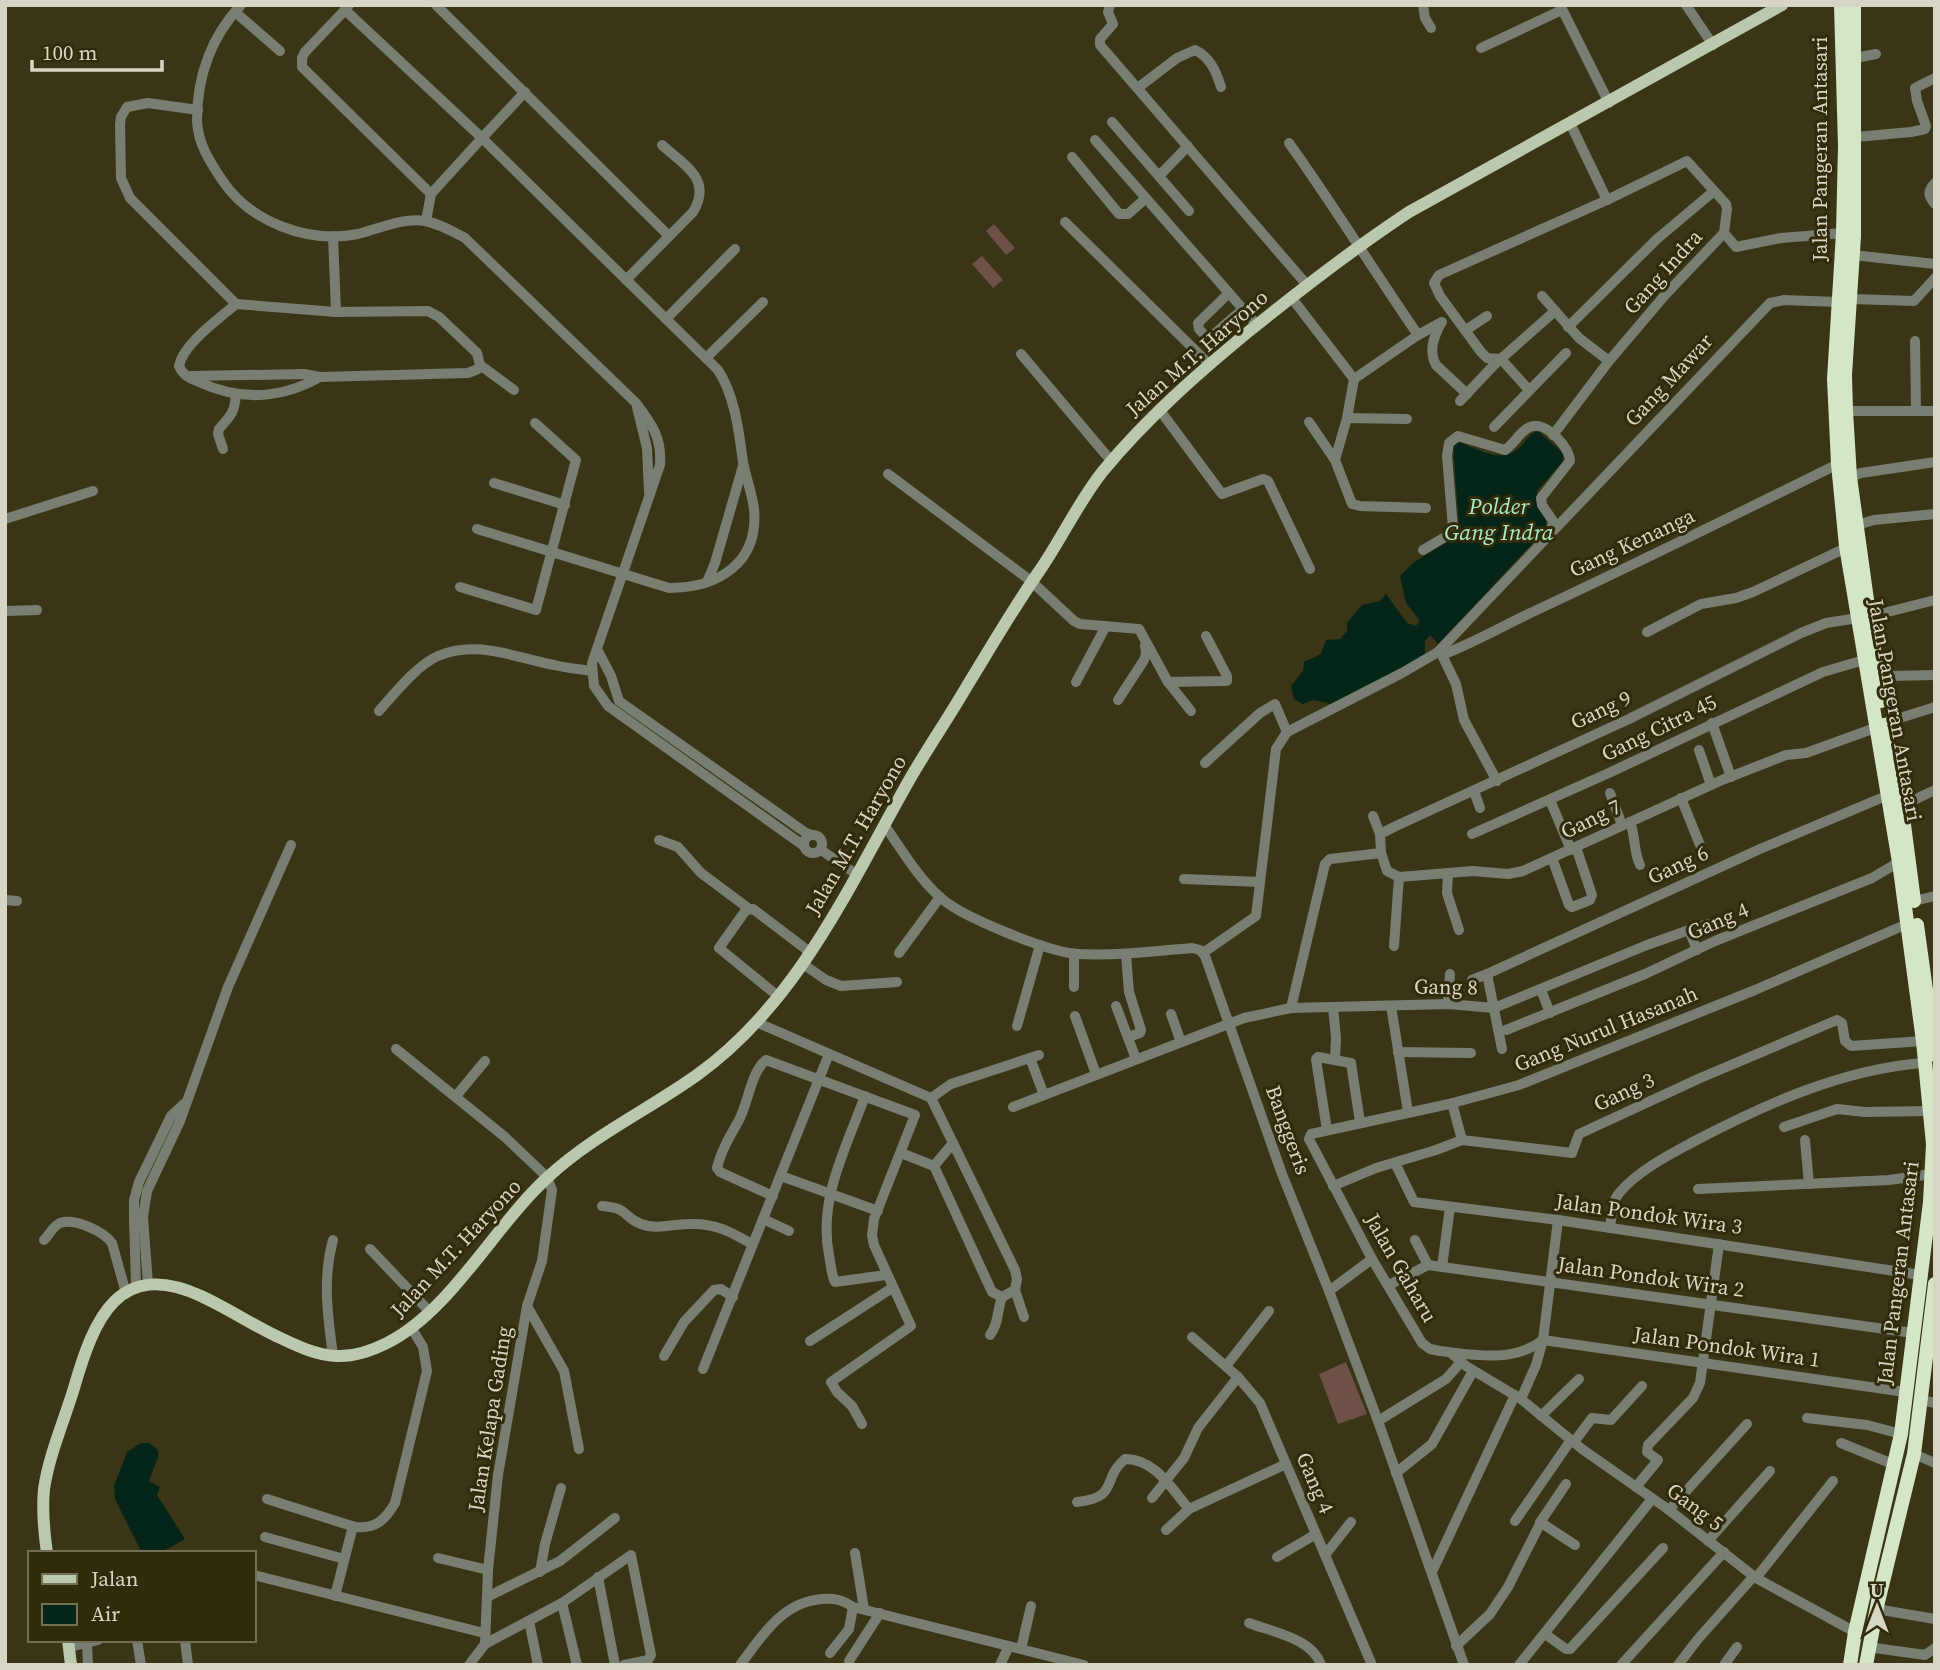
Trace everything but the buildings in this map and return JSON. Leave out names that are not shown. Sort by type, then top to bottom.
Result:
[{"type":"highway","name":"Jalan Pangeran Antasari","points":[[1841,5],[1848,235],[1853,255],[1834,379],[1838,464],[1863,618],[1878,682],[1886,796],[1899,863],[1923,1041],[1929,1059]]},
{"type":"highway","name":"Jalan Pangeran Antasari","points":[[1853,545],[1857,525],[1850,477],[1846,411],[1844,301],[1856,137],[1854,5]]},
{"type":"highway","name":"Jalan Pangeran Antasari","points":[[1850,1665],[1855,1632],[1901,1434],[1932,1174],[1929,971],[1914,901],[1901,806],[1864,660],[1863,618]]},
{"type":"highway","name":"Jalan Pangeran Antasari","points":[[1866,1665],[1876,1609],[1928,1402],[1935,1284]]},
{"type":"highway","points":[[1894,1468],[1909,1475]]},
{"type":"main road","name":"Jalan M.T. Haryono","points":[[137,1288],[157,1283],[177,1287],[201,1296],[289,1342],[333,1356],[366,1352],[412,1329],[547,1177],[610,1131],[704,1070],[779,998],[811,953],[912,775],[1031,581],[1095,483],[1159,409],[1256,324],[1357,246],[1409,212],[1783,5]]},
{"type":"main road","points":[[47,1551],[44,1491],[84,1353],[105,1312],[117,1297],[137,1288]]},
{"type":"main road","points":[[69,1644],[71,1665]]},
{"type":"street","points":[[436,5],[669,236]]},
{"type":"street","points":[[1110,5],[1108,12],[1113,24],[1100,42],[1307,285]]},
{"type":"street","points":[[1423,5],[1425,18],[1431,28]]},
{"type":"street","points":[[1686,5],[1713,45]]},
{"type":"street","points":[[279,51],[238,8],[205,59],[200,79],[197,124],[207,157],[227,188],[250,210],[292,232],[333,236],[353,234],[410,220],[446,227],[464,238],[636,403],[654,427],[661,450],[660,465],[591,671],[597,694],[822,840],[821,850]]},
{"type":"street","points":[[430,194],[302,67],[305,52],[347,8],[718,370],[728,389],[753,506],[750,544],[737,566],[707,583],[693,587],[669,589],[477,529]]},
{"type":"street","points":[[1481,48],[1561,8],[1609,103]]},
{"type":"street","points":[[1139,87],[1178,58],[1195,50],[1206,57],[1221,87]]},
{"type":"street","points":[[1855,58],[1876,54]]},
{"type":"street","points":[[1856,137],[1925,129],[1916,88],[1935,78]]},
{"type":"street","points":[[426,221],[430,194],[525,92]]},
{"type":"street","points":[[198,110],[148,103],[127,107],[120,124],[121,178],[130,198],[145,215],[236,304],[336,312],[428,311],[439,317],[477,353],[480,365],[514,390]]},
{"type":"street","points":[[1112,122],[1189,211]]},
{"type":"street","points":[[1570,123],[1607,200]]},
{"type":"street","points":[[1095,140],[1256,324]]},
{"type":"street","points":[[1289,143],[1418,335]]},
{"type":"street","points":[[626,280],[693,212],[699,201],[701,193],[695,176],[662,145]]},
{"type":"street","points":[[1159,176],[1188,146]]},
{"type":"street","points":[[1072,157],[1119,214],[1128,214],[1146,198]]},
{"type":"street","points":[[1529,390],[1501,359],[1485,356],[1452,313],[1434,283],[1439,275],[1607,200],[1684,161],[1691,163],[1727,207],[1724,233]]},
{"type":"street","points":[[1935,183],[1929,191],[1929,198],[1935,204]]},
{"type":"street","points":[[1568,327],[1657,239],[1714,191]]},
{"type":"street","points":[[1065,222],[1209,364]]},
{"type":"street","name":"Gang Indra","points":[[1553,435],[1609,361],[1665,295],[1724,233],[1736,247],[1781,238],[1848,235]]},
{"type":"street","points":[[333,236],[336,312]]},
{"type":"street","points":[[666,319],[735,249]]},
{"type":"street","points":[[1853,255],[1935,264]]},
{"type":"street","name":"Gang Mawar","points":[[1440,653],[1550,533],[1770,303],[1784,300],[1914,301],[1935,278]]},
{"type":"street","points":[[1228,293],[1198,323],[1199,329],[1206,337],[1212,336],[1244,310]]},
{"type":"street","points":[[1542,296],[1579,338],[1609,361]]},
{"type":"street","points":[[1291,297],[1354,379]]},
{"type":"street","points":[[706,358],[762,302]]},
{"type":"street","points":[[236,304],[187,348],[179,366],[186,376],[236,395],[269,396],[286,392],[320,377]]},
{"type":"street","points":[[1441,323],[1432,340],[1433,359],[1463,397],[1555,311]]},
{"type":"street","points":[[1335,460],[1354,379],[1418,335],[1441,323],[1452,313]]},
{"type":"street","points":[[1466,330],[1487,316]]},
{"type":"street","points":[[1915,341],[1916,410]]},
{"type":"street","points":[[1494,427],[1566,353]]},
{"type":"street","points":[[1021,354],[1112,461]]},
{"type":"street","points":[[186,376],[304,374],[320,377],[468,373],[478,369],[480,365]]},
{"type":"street","points":[[223,449],[219,429],[234,411],[236,395]]},
{"type":"street","points":[[1159,409],[1222,494],[1266,479],[1310,569]]},
{"type":"street","points":[[1846,411],[1935,411]]},
{"type":"street","points":[[1347,418],[1407,419]]},
{"type":"street","points":[[1309,422],[1335,460],[1350,498],[1356,506],[1426,508]]},
{"type":"street","points":[[460,587],[536,610],[576,460],[535,423]]},
{"type":"street","points":[[1423,550],[1445,537],[1453,528],[1447,447],[1454,438],[1462,437],[1501,450],[1509,447],[1531,426],[1542,427],[1553,435],[1570,456],[1570,461],[1542,498],[1542,505],[1553,521],[1550,533]]},
{"type":"street","points":[[1850,477],[1935,462]]},
{"type":"street","name":"Gang Kenanga","points":[[1440,653],[1466,646],[1526,614],[1644,560],[1838,464]]},
{"type":"street","points":[[707,583],[716,563],[744,466]]},
{"type":"street","points":[[888,474],[1031,581],[1074,621],[1080,624],[1134,628],[1142,634],[1168,682],[1191,711]]},
{"type":"street","points":[[494,483],[565,505]]},
{"type":"street","points":[[5,519],[93,491]]},
{"type":"street","points":[[1857,525],[1874,520],[1935,514]]},
{"type":"street","points":[[1647,632],[1701,604],[1753,592],[1853,545]]},
{"type":"street","name":"Gang 9","points":[[1380,834],[1629,719],[1801,633],[1826,623],[1863,618],[1935,600]]},
{"type":"street","points":[[5,611],[37,610]]},
{"type":"street","points":[[1076,682],[1106,626]]},
{"type":"street","points":[[1118,700],[1146,654],[1142,634]]},
{"type":"street","points":[[1168,682],[1227,681],[1227,676],[1206,636]]},
{"type":"street","points":[[379,711],[437,656],[458,652],[480,649],[495,651],[591,671]]},
{"type":"street","points":[[598,651],[611,676],[614,704],[804,846],[811,854],[821,850]]},
{"type":"street","points":[[886,825],[912,865],[940,897],[954,907],[1040,945],[1074,954],[1126,954],[1192,948],[1203,953],[1254,918],[1257,913],[1276,749],[1287,732],[1440,653],[1455,684],[1465,720],[1497,781]]},
{"type":"street","name":"Gang Citra 45","points":[[1472,834],[1824,672],[1864,660]]},
{"type":"street","points":[[1878,682],[1890,676],[1935,675]]},
{"type":"street","points":[[1205,764],[1243,727],[1275,704],[1287,732]]},
{"type":"street","points":[[1880,726],[1935,707]]},
{"type":"street","points":[[1712,723],[1731,777]]},
{"type":"street","name":"Gang 7","points":[[1399,877],[1473,871],[1514,873],[1552,859],[1711,785],[1786,755],[1806,753],[1880,726]]},
{"type":"street","points":[[1699,751],[1711,785]]},
{"type":"street","points":[[1901,806],[1935,790]]},
{"type":"street","points":[[1474,791],[1480,808]]},
{"type":"street","points":[[1610,793],[1635,836],[1634,849],[1640,865]]},
{"type":"street","name":"Gang 6","points":[[1472,980],[1760,849],[1886,796]]},
{"type":"street","points":[[1681,798],[1700,845]]},
{"type":"street","points":[[1550,800],[1592,895],[1590,900],[1572,907],[1569,905],[1552,859]]},
{"type":"street","points":[[1373,816],[1380,834],[1381,853],[1387,871],[1399,877],[1394,946]]},
{"type":"street","points":[[804,846],[809,834]]},
{"type":"street","points":[[659,841],[678,847],[701,873],[811,953]]},
{"type":"street","points":[[137,1288],[134,1209],[139,1182],[171,1116],[185,1104],[228,987],[290,845]]},
{"type":"street","points":[[821,850],[856,874]]},
{"type":"street","points":[[1291,1007],[1326,861],[1381,853]]},
{"type":"street","name":"Gang 4","points":[[1506,1030],[1644,975],[1697,950],[1872,878],[1899,863]]},
{"type":"street","points":[[1448,873],[1447,893],[1459,930]]},
{"type":"street","points":[[1184,879],[1260,883]]},
{"type":"street","points":[[1914,901],[1935,896]]},
{"type":"street","points":[[899,953],[940,897]]},
{"type":"street","points":[[5,900],[17,901]]},
{"type":"street","points":[[748,908],[719,949],[779,998]]},
{"type":"street","name":"Gang 8","points":[[1013,1107],[1244,1018],[1291,1007],[1448,1004],[1494,1007],[1542,990],[1647,945],[1707,924]]},
{"type":"street","name":"Gang Nurul Hasanah","points":[[1309,1136],[1311,1133],[1452,1103],[1519,1085],[1755,990],[1907,924]]},
{"type":"street","points":[[1689,930],[1697,950]]},
{"type":"street","points":[[1017,1026],[1040,945]]},
{"type":"street","name":"Banggeris","points":[[1203,953],[1231,1023],[1282,1174],[1378,1421],[1464,1665]]},
{"type":"street","points":[[1074,954],[1074,987]]},
{"type":"street","points":[[1126,954],[1129,992],[1142,1030],[1128,1037]]},
{"type":"street","points":[[803,964],[826,980],[841,986],[897,982]]},
{"type":"street","points":[[1448,1004],[1450,974]]},
{"type":"street","points":[[1487,974],[1502,1049]]},
{"type":"street","points":[[1542,990],[1550,1013]]},
{"type":"street","points":[[1116,1006],[1136,1059]]},
{"type":"street","points":[[1391,1006],[1408,1112]]},
{"type":"street","points":[[1333,1007],[1335,1059]]},
{"type":"street","points":[[1171,1014],[1181,1042]]},
{"type":"street","points":[[1075,1016],[1096,1074]]},
{"type":"street","name":"Gang 3","points":[[1333,1186],[1376,1168],[1462,1140],[1572,1153],[1579,1134],[1710,1073],[1837,1020],[1842,1023],[1845,1041],[1851,1046],[1923,1041]]},
{"type":"street","points":[[757,1022],[932,1098],[1015,1270],[1015,1290],[1024,1317]]},
{"type":"street","points":[[396,1049],[505,1137],[547,1177]]},
{"type":"street","points":[[1398,1052],[1471,1053]]},
{"type":"street","points":[[704,1369],[829,1054]]},
{"type":"street","points":[[932,1098],[951,1084],[1034,1057],[1044,1095]]},
{"type":"street","points":[[1327,1130],[1316,1059],[1318,1058],[1351,1063],[1360,1122]]},
{"type":"street","points":[[1610,1227],[1612,1208],[1619,1192],[1667,1156],[1700,1138],[1740,1118],[1828,1083],[1929,1059]]},
{"type":"street","points":[[772,1196],[720,1172],[718,1165],[762,1062],[770,1060],[915,1115],[874,1219],[872,1235],[886,1275],[911,1326],[831,1382],[852,1406],[862,1424]]},
{"type":"street","points":[[456,1096],[485,1061]]},
{"type":"street","points":[[865,1096],[829,1193],[825,1230],[834,1280],[842,1282],[886,1275]]},
{"type":"street","points":[[1452,1103],[1462,1140]]},
{"type":"street","points":[[1784,1127],[1837,1109],[1865,1112],[1929,1111]]},
{"type":"street","name":"Jalan Gaharu","points":[[1309,1136],[1333,1186],[1422,1343],[1430,1349],[1507,1356],[1533,1348],[1543,1340]]},
{"type":"street","points":[[1805,1140],[1809,1184]]},
{"type":"street","points":[[934,1166],[953,1143]]},
{"type":"street","points":[[901,1153],[934,1166],[992,1292],[1002,1297]]},
{"type":"street","name":"Jalan Pondok Wira 3","points":[[1395,1163],[1412,1201],[1610,1227],[1921,1275]]},
{"type":"street","points":[[1698,1189],[1889,1180],[1932,1174]]},
{"type":"street","points":[[781,1176],[878,1211]]},
{"type":"street","name":"Jalan Kelapa Gading","points":[[484,1639],[498,1475],[527,1306],[542,1261],[552,1199],[547,1177]]},
{"type":"street","points":[[602,1206],[622,1209],[640,1224],[652,1227],[691,1223],[719,1226],[752,1244]]},
{"type":"street","points":[[1443,1267],[1450,1207]]},
{"type":"street","points":[[763,1219],[789,1231]]},
{"type":"street","points":[[1432,1572],[1536,1364],[1543,1340],[1558,1220]]},
{"type":"street","points":[[44,1240],[55,1226],[64,1222],[92,1228],[108,1237],[137,1288]]},
{"type":"street","points":[[332,1240],[326,1284],[333,1356]]},
{"type":"street","points":[[1389,1285],[1428,1265],[1415,1240]]},
{"type":"street","points":[[1636,1487],[1658,1460],[1647,1452],[1648,1445],[1697,1393],[1719,1244]]},
{"type":"street","points":[[370,1249],[429,1311]]},
{"type":"street","points":[[1329,1291],[1373,1259]]},
{"type":"street","name":"Jalan Pondok Wira 2","points":[[1428,1265],[1913,1333]]},
{"type":"street","points":[[810,1340],[892,1288]]},
{"type":"street","points":[[664,1356],[684,1322],[714,1290],[721,1289],[733,1297]]},
{"type":"street","points":[[990,1335],[997,1325],[1002,1297],[1015,1290]]},
{"type":"street","points":[[527,1306],[564,1371],[579,1449]]},
{"type":"street","points":[[1226,1366],[1269,1311]]},
{"type":"street","points":[[267,1499],[353,1526],[367,1528],[379,1524],[395,1503],[427,1371],[424,1348],[412,1329]]},
{"type":"street","name":"Gang 4","points":[[1192,1337],[1238,1377],[1260,1403],[1372,1665]]},
{"type":"street","name":"Jalan Pondok Wira 1","points":[[1543,1340],[1905,1392]]},
{"type":"street","name":"Gang 5","points":[[1451,1352],[1473,1371],[1518,1397],[1572,1441],[1669,1510],[1755,1577],[1855,1632]]},
{"type":"street","points":[[1378,1421],[1446,1379],[1461,1362]]},
{"type":"street","points":[[1396,1473],[1432,1444],[1473,1371]]},
{"type":"street","points":[[1152,1498],[1184,1458],[1198,1428],[1238,1377]]},
{"type":"street","points":[[1541,1416],[1579,1379]]},
{"type":"street","points":[[1516,1521],[1572,1441],[1592,1418],[1611,1420],[1642,1385]]},
{"type":"street","points":[[1807,1418],[1867,1425],[1901,1434]]},
{"type":"street","points":[[1669,1510],[1747,1424]]},
{"type":"street","points":[[1841,1443],[1894,1468]]},
{"type":"street","points":[[1914,1454],[1935,1463]]},
{"type":"street","points":[[1077,1502],[1093,1500],[1106,1492],[1117,1468],[1125,1459],[1138,1460],[1151,1466],[1189,1509]]},
{"type":"street","points":[[1166,1530],[1189,1509],[1286,1464]]},
{"type":"street","points":[[1708,1541],[1770,1471]]},
{"type":"street","points":[[1678,1665],[1755,1577],[1833,1481]]},
{"type":"street","points":[[1456,1646],[1496,1605],[1541,1522],[1566,1484]]},
{"type":"street","points":[[540,1572],[561,1489]]},
{"type":"street","points":[[1534,1665],[1522,1662],[1652,1499]]},
{"type":"street","points":[[487,1597],[560,1561],[615,1518]]},
{"type":"street","points":[[1325,1555],[1351,1522]]},
{"type":"street","points":[[1541,1522],[1575,1545]]},
{"type":"street","points":[[335,1596],[353,1526]]},
{"type":"street","points":[[1277,1557],[1316,1534]]},
{"type":"street","points":[[265,1537],[344,1559]]},
{"type":"street","points":[[1545,1634],[1566,1650],[1570,1649],[1663,1548]]},
{"type":"street","points":[[1621,1665],[1724,1552]]},
{"type":"street","points":[[830,1653],[849,1629],[858,1608],[855,1553]]},
{"type":"street","points":[[256,1576],[484,1639],[529,1621],[562,1603],[631,1555],[651,1655],[648,1660],[624,1665]]},
{"type":"street","points":[[438,1558],[488,1570]]},
{"type":"street","points":[[598,1577],[615,1665]]},
{"type":"street","points":[[740,1665],[782,1613],[812,1600],[834,1599],[858,1608],[1084,1665]]},
{"type":"street","points":[[562,1603],[577,1665]]},
{"type":"street","points":[[1021,1649],[1031,1606]]},
{"type":"street","points":[[1876,1609],[1935,1619]]},
{"type":"street","points":[[849,1661],[880,1613]]},
{"type":"street","points":[[529,1621],[538,1665]]},
{"type":"street","points":[[1249,1623],[1305,1644],[1321,1665]]},
{"type":"street","points":[[469,1665],[484,1639]]},
{"type":"street","points":[[69,1644],[91,1642]]},
{"type":"street","points":[[137,1642],[141,1665]]},
{"type":"street","points":[[185,1642],[188,1665]]},
{"type":"street","points":[[87,1643],[88,1665]]},
{"type":"street","points":[[1000,1665],[1009,1646]]},
{"type":"street","points":[[1724,1665],[1737,1647]]},
{"type":"street","points":[[1868,1647],[1925,1654],[1935,1648]]},
{"type":"shaded area","points":[[994,224],[1015,248],[1006,255],[986,231]]},
{"type":"shaded area","points":[[982,256],[1003,280],[993,288],[972,264]]},
{"type":"shaded area","points":[[1346,1362],[1367,1414],[1338,1424],[1319,1374]]},
{"type":"water","name":"Polder Gang Indra","points":[[1538,431],[1563,453],[1563,461],[1537,491],[1537,506],[1546,520],[1546,529],[1438,644],[1430,635],[1425,641],[1425,654],[1331,704],[1314,700],[1303,704],[1294,699],[1291,686],[1303,671],[1304,662],[1321,654],[1326,640],[1340,639],[1347,631],[1347,623],[1362,605],[1380,601],[1386,594],[1407,623],[1416,626],[1420,621],[1406,603],[1400,576],[1413,563],[1457,536],[1459,526],[1453,445],[1459,442],[1484,452],[1507,455]]},
{"type":"water","points":[[141,1443],[149,1443],[158,1450],[149,1481],[160,1487],[157,1495],[185,1539],[164,1551],[141,1551],[115,1499],[114,1486],[127,1452]]}]
